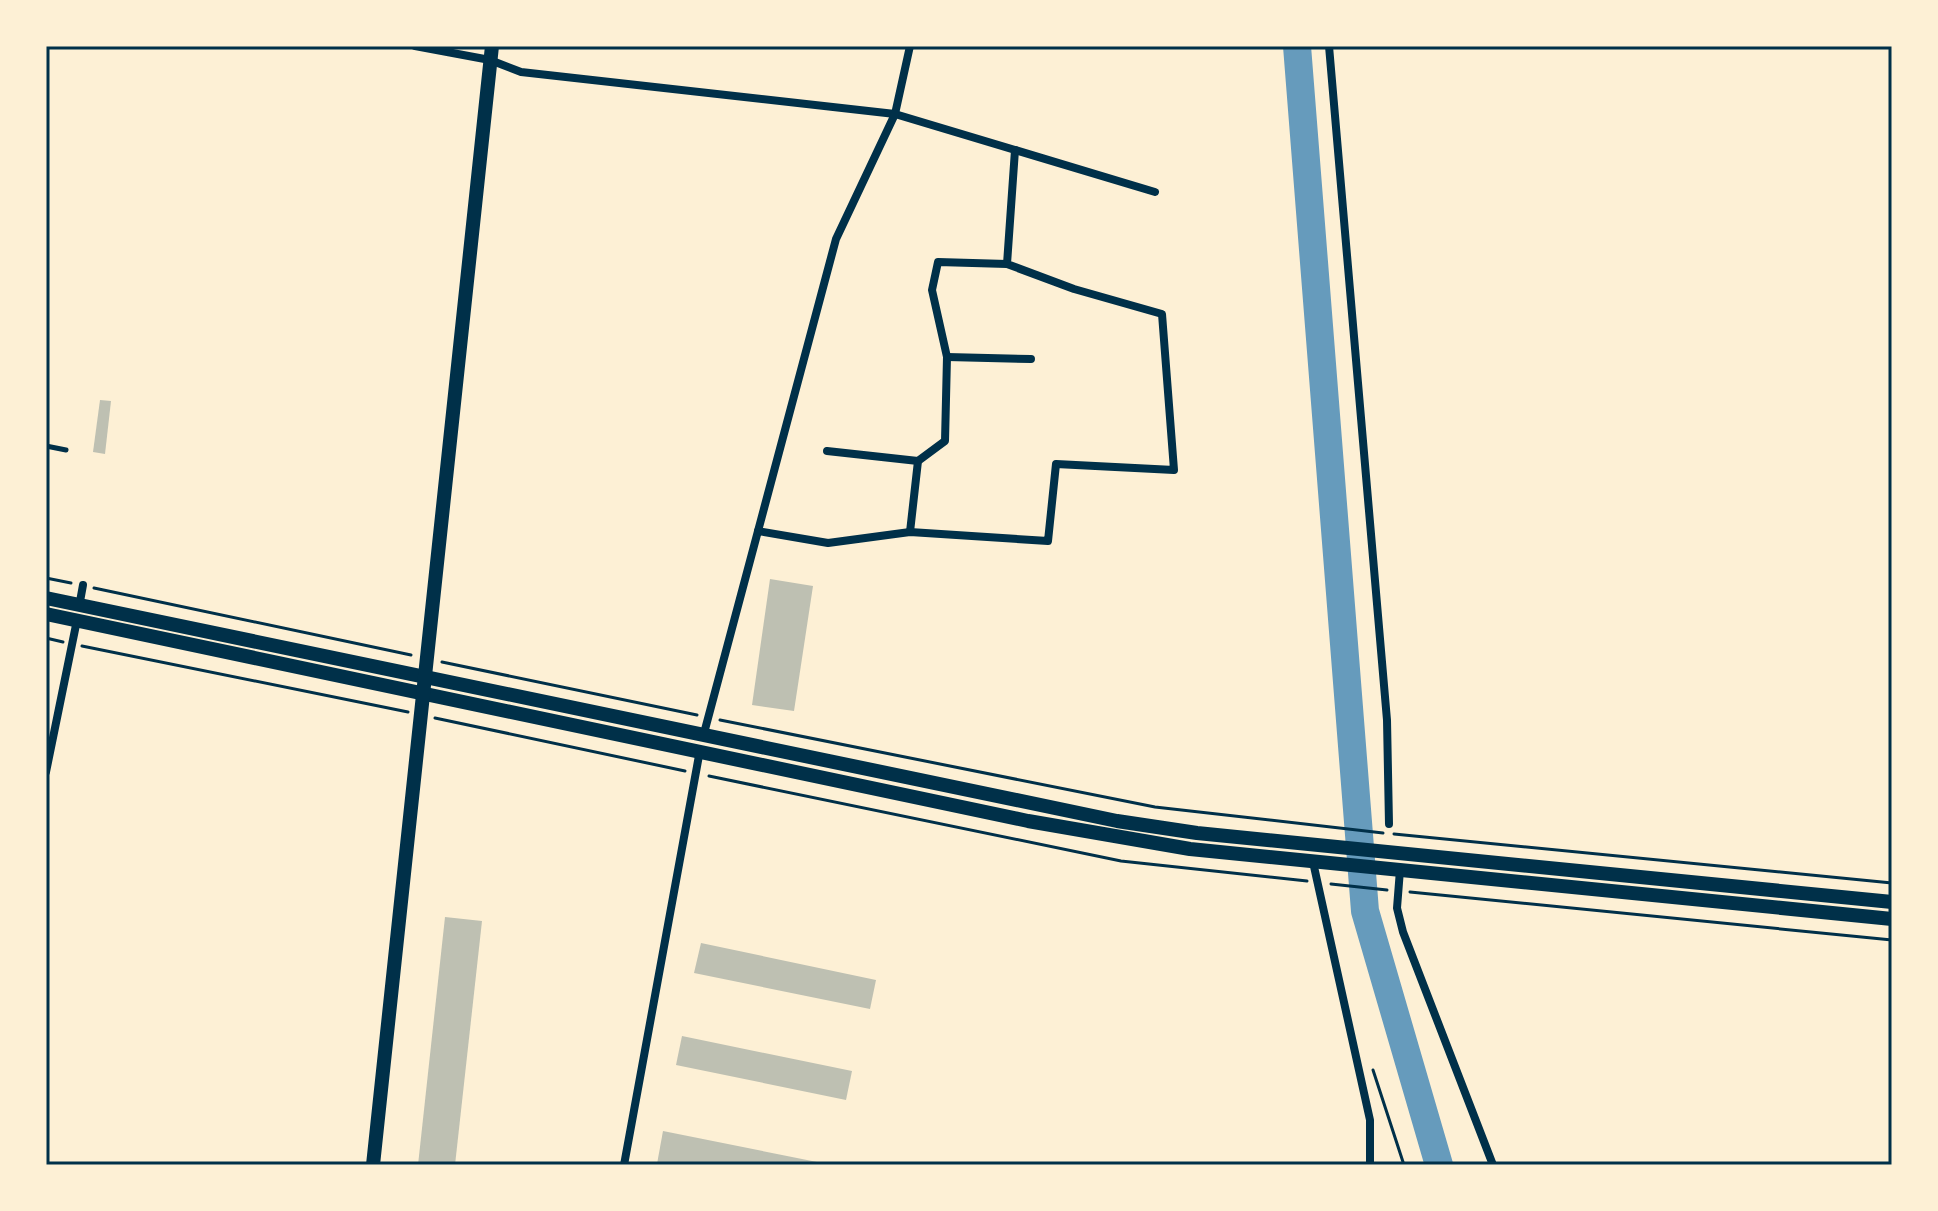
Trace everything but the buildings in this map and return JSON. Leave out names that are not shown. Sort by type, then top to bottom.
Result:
[{"type":"main road","points":[[373,1165],[491,53]]},
{"type":"main road","points":[[46,598],[78,613],[422,693],[1117,821],[1197,833],[1892,902]]},
{"type":"main road","points":[[46,614],[78,613],[423,677],[1028,821],[1190,849],[1892,919]]},
{"type":"street","points":[[415,46],[491,53],[521,72],[895,114],[1155,192]]},
{"type":"street","points":[[624,1165],[701,744],[836,239],[895,114],[910,46]]},
{"type":"street","points":[[1329,46],[1387,720],[1388,829]]},
{"type":"street","points":[[1007,264],[1015,150]]},
{"type":"street","points":[[758,531],[828,543],[910,532],[1048,541],[1056,464],[1174,470],[1162,314],[1074,289],[1007,264],[938,262],[932,290],[947,357],[945,441],[918,461],[827,451]]},
{"type":"street","points":[[947,357],[1031,359]]},
{"type":"street","points":[[910,532],[918,461]]},
{"type":"street","points":[[46,772],[83,585]]},
{"type":"street","points":[[1313,862],[1370,1120],[1370,1165]]},
{"type":"street","points":[[1392,870],[1403,932],[1493,1165]]},
{"type":"lane","points":[[46,446],[66,450]]},
{"type":"path","points":[[46,578],[1155,807],[1892,883]]},
{"type":"path","points":[[46,638],[1121,861],[1892,940]]},
{"type":"waterway","points":[[1297,46],[1365,911],[1439,1165]]}]
